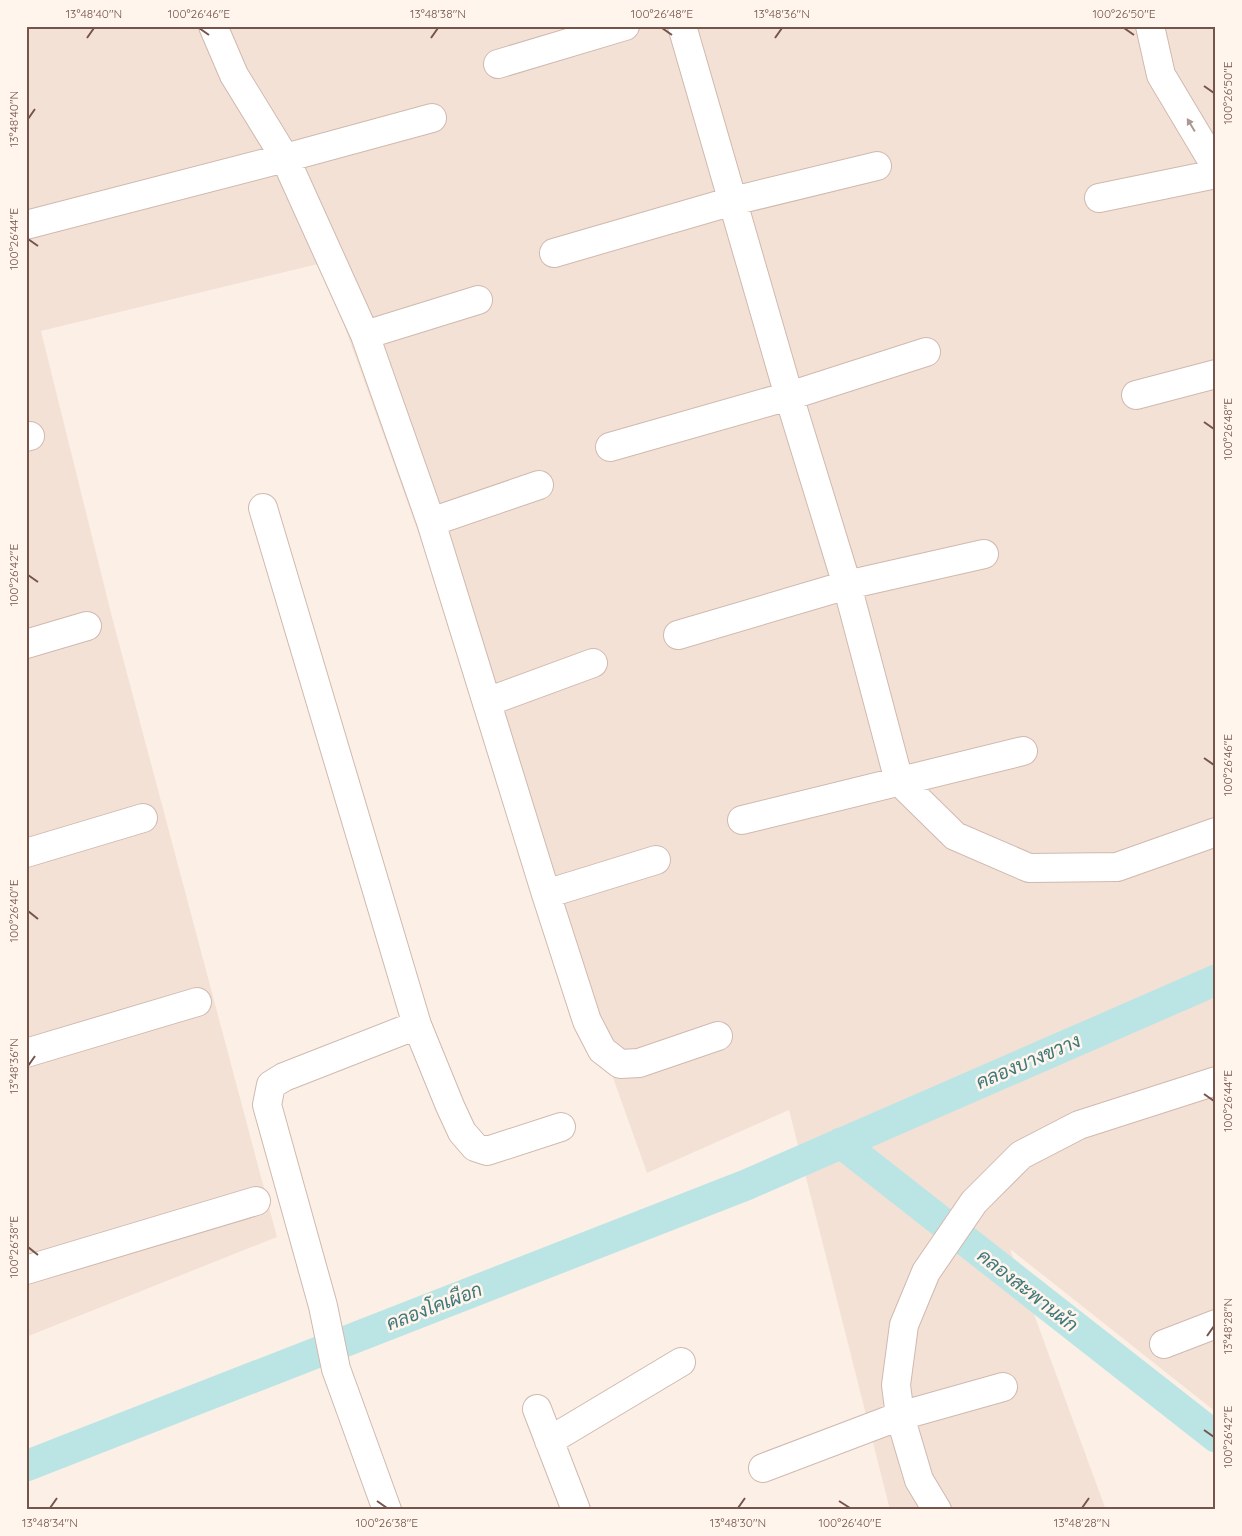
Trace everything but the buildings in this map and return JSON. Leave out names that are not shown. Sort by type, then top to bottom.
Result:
[{"type":"street","points":[[213,26],[234,75],[285,158],[364,335],[431,522],[546,894],[588,1021],[602,1050],[620,1064],[639,1063],[718,1036]]},
{"type":"street","points":[[498,64],[625,26]]},
{"type":"street","points":[[682,26],[789,396],[847,585],[899,781],[955,836],[1029,868],[1117,867],[1216,832]]},
{"type":"street","points":[[1150,26],[1161,75],[1216,167]]},
{"type":"street","points":[[26,224],[285,158],[432,118]]},
{"type":"street","points":[[554,253],[733,201],[877,166]]},
{"type":"street","points":[[1099,198],[1216,174]]},
{"type":"street","points":[[364,335],[478,300]]},
{"type":"street","points":[[610,447],[789,396],[926,352]]},
{"type":"street","points":[[1136,395],[1216,374]]},
{"type":"street","points":[[431,522],[539,484]]},
{"type":"street","points":[[263,508],[417,1025],[462,1132],[475,1147],[487,1151],[514,1144],[561,1127]]},
{"type":"street","points":[[678,635],[847,585],[984,554]]},
{"type":"street","points":[[26,644],[87,626]]},
{"type":"street","points":[[486,702],[593,663]]},
{"type":"street","points":[[742,820],[1023,751]]},
{"type":"street","points":[[26,854],[143,818]]},
{"type":"street","points":[[546,894],[656,860]]},
{"type":"street","points":[[26,1053],[197,1002]]},
{"type":"street","points":[[387,1510],[336,1369],[323,1306],[266,1105],[271,1085],[284,1077],[417,1025]]},
{"type":"street","points":[[937,1510],[919,1480],[900,1416],[896,1385],[904,1325],[926,1272],[974,1202],[1021,1155],[1079,1125],[1216,1081]]},
{"type":"street","points":[[26,1270],[256,1201]]},
{"type":"street","points":[[1164,1344],[1216,1324]]},
{"type":"street","points":[[550,1441],[680,1362]]},
{"type":"street","points":[[763,1468],[900,1416],[1003,1387]]},
{"type":"street","points":[[537,1409],[576,1510]]},
{"type":"shaded area","points":[[26,26],[1216,26],[1216,1412],[1010,1249],[1106,1510],[890,1510],[789,1110],[647,1173],[322,263],[41,331],[112,617],[277,1237],[26,1337]]},
{"type":"waterway","name":"คลองโคเผือก","points":[[26,1466],[746,1185],[1216,980]]},
{"type":"waterway","name":"คลองสะพานผัก","points":[[841,1143],[1216,1437]]},
{"type":"water label","name":"คลองบางขวาง","points":[[1028,1061]]}]
